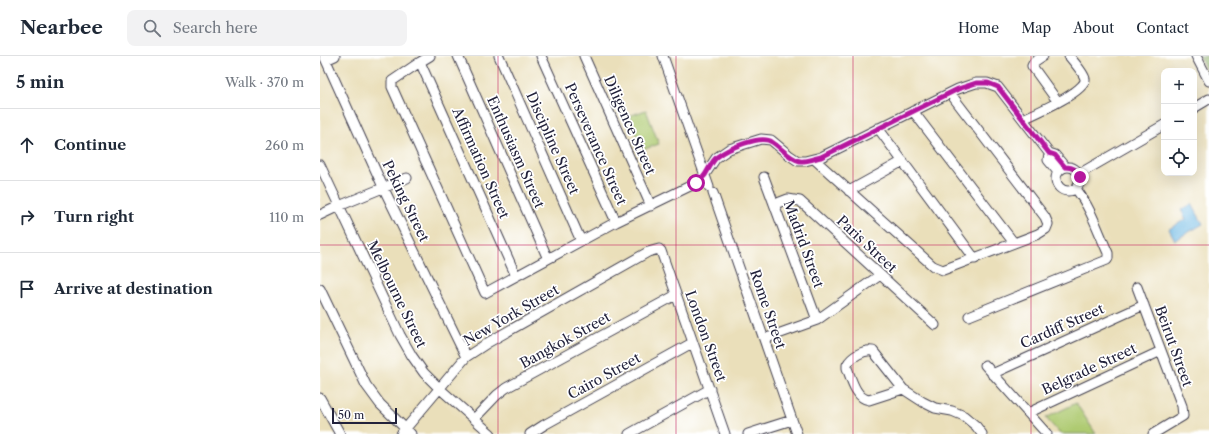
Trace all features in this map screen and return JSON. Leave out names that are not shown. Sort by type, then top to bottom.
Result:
[{"type":"street","points":[[325,58],[335,56]]},
{"type":"street","points":[[430,56],[392,82],[392,88],[485,293],[616,222],[690,186],[704,176],[716,158],[729,149],[761,139],[771,140],[798,161],[814,159],[821,157],[958,89],[976,83],[988,83],[998,87],[1049,153],[1055,155],[1062,169]]},
{"type":"street","name":"Enthusiasm Street","points":[[458,56],[548,259]]},
{"type":"street","name":"Discipline Street","points":[[499,56],[581,241]]},
{"type":"street","name":"Perseverance Street","points":[[541,56],[616,222]]},
{"type":"street","name":"Diligence Street","points":[[584,56],[651,206]]},
{"type":"street","name":"Rome Street","points":[[663,56],[704,176],[711,190],[764,339],[796,434]]},
{"type":"street","points":[[1043,56],[1034,62],[1032,66],[1058,102]]},
{"type":"street","points":[[1023,119],[1058,102],[1080,89],[1085,84],[1083,74],[1069,56]]},
{"type":"street","points":[[1196,56],[1209,81]]},
{"type":"street","name":"Peking Street","points":[[325,58],[382,187],[466,357]]},
{"type":"street","name":"Affirmation Street","points":[[420,62],[516,276]]},
{"type":"street","points":[[814,159],[938,269],[943,270],[1038,234],[1046,229],[1048,224],[1045,217],[950,93]]},
{"type":"street","points":[[1197,106],[1209,99]]},
{"type":"street","points":[[913,111],[1014,243]]},
{"type":"street","points":[[1079,174],[1161,127]]},
{"type":"street","points":[[878,128],[975,258]]},
{"type":"street","points":[[849,191],[903,160]]},
{"type":"street","name":"Melbourne Street","points":[[320,165],[412,356],[439,388],[492,434]]},
{"type":"street","points":[[1071,167],[1076,169],[1079,174],[1080,182],[1076,189],[1068,192],[1063,191],[1056,181],[1056,177],[1062,169],[1071,167]]},
{"type":"street","name":"Madrid Street","points":[[764,177],[817,320]]},
{"type":"street","points":[[320,215],[382,187],[407,178]]},
{"type":"street","points":[[969,316],[1107,260],[1108,253],[1088,207],[1076,189]]},
{"type":"street","name":"Paris Street","points":[[775,204],[788,199],[800,201],[935,325]]},
{"type":"street","name":"New York Street","points":[[406,432],[439,388],[466,357],[489,342],[648,252],[659,249]]},
{"type":"street","name":"London Street","points":[[659,249],[661,251],[725,434]]},
{"type":"street","points":[[764,339],[817,320],[880,275]]},
{"type":"street","name":"Beirut Street","points":[[1137,287],[1182,406],[1183,416],[1153,434]]},
{"type":"street","points":[[320,288],[366,385],[380,404],[406,432]]},
{"type":"street","name":"Bangkok Street","points":[[474,419],[497,395],[506,388],[676,295]]},
{"type":"street","name":"Cardiff Street","points":[[992,374],[1144,305]]},
{"type":"street","name":"Cairo Street","points":[[530,434],[692,343]]},
{"type":"street","points":[[903,389],[865,400],[858,394],[847,365],[849,361],[866,351],[873,351],[903,389],[935,408],[952,411],[964,416],[976,426],[982,434]]},
{"type":"street","name":"Belgrade Street","points":[[1028,413],[1161,351]]},
{"type":"street","points":[[985,365],[1047,434]]},
{"type":"street","points":[[629,434],[710,389]]},
{"type":"street","points":[[320,398],[340,434]]},
{"type":"street","points":[[748,434],[792,420]]},
{"type":"green space","points":[[1199,56],[1209,56],[1209,76]]},
{"type":"green space","points":[[646,110],[659,144],[642,150],[629,116]]},
{"type":"green space","points":[[1076,403],[1096,434],[1060,434],[1046,418]]},
{"type":"water","points":[[1192,204],[1203,224],[1175,240],[1169,229],[1186,219],[1181,210]]},
{"type":"route","points":[[696,183],[704,176],[716,158],[729,149],[761,139],[771,140],[798,161],[814,159],[821,157],[958,89],[976,83],[988,83],[998,87],[1049,153],[1055,155],[1065,167],[1076,169],[1080,177]]}]
